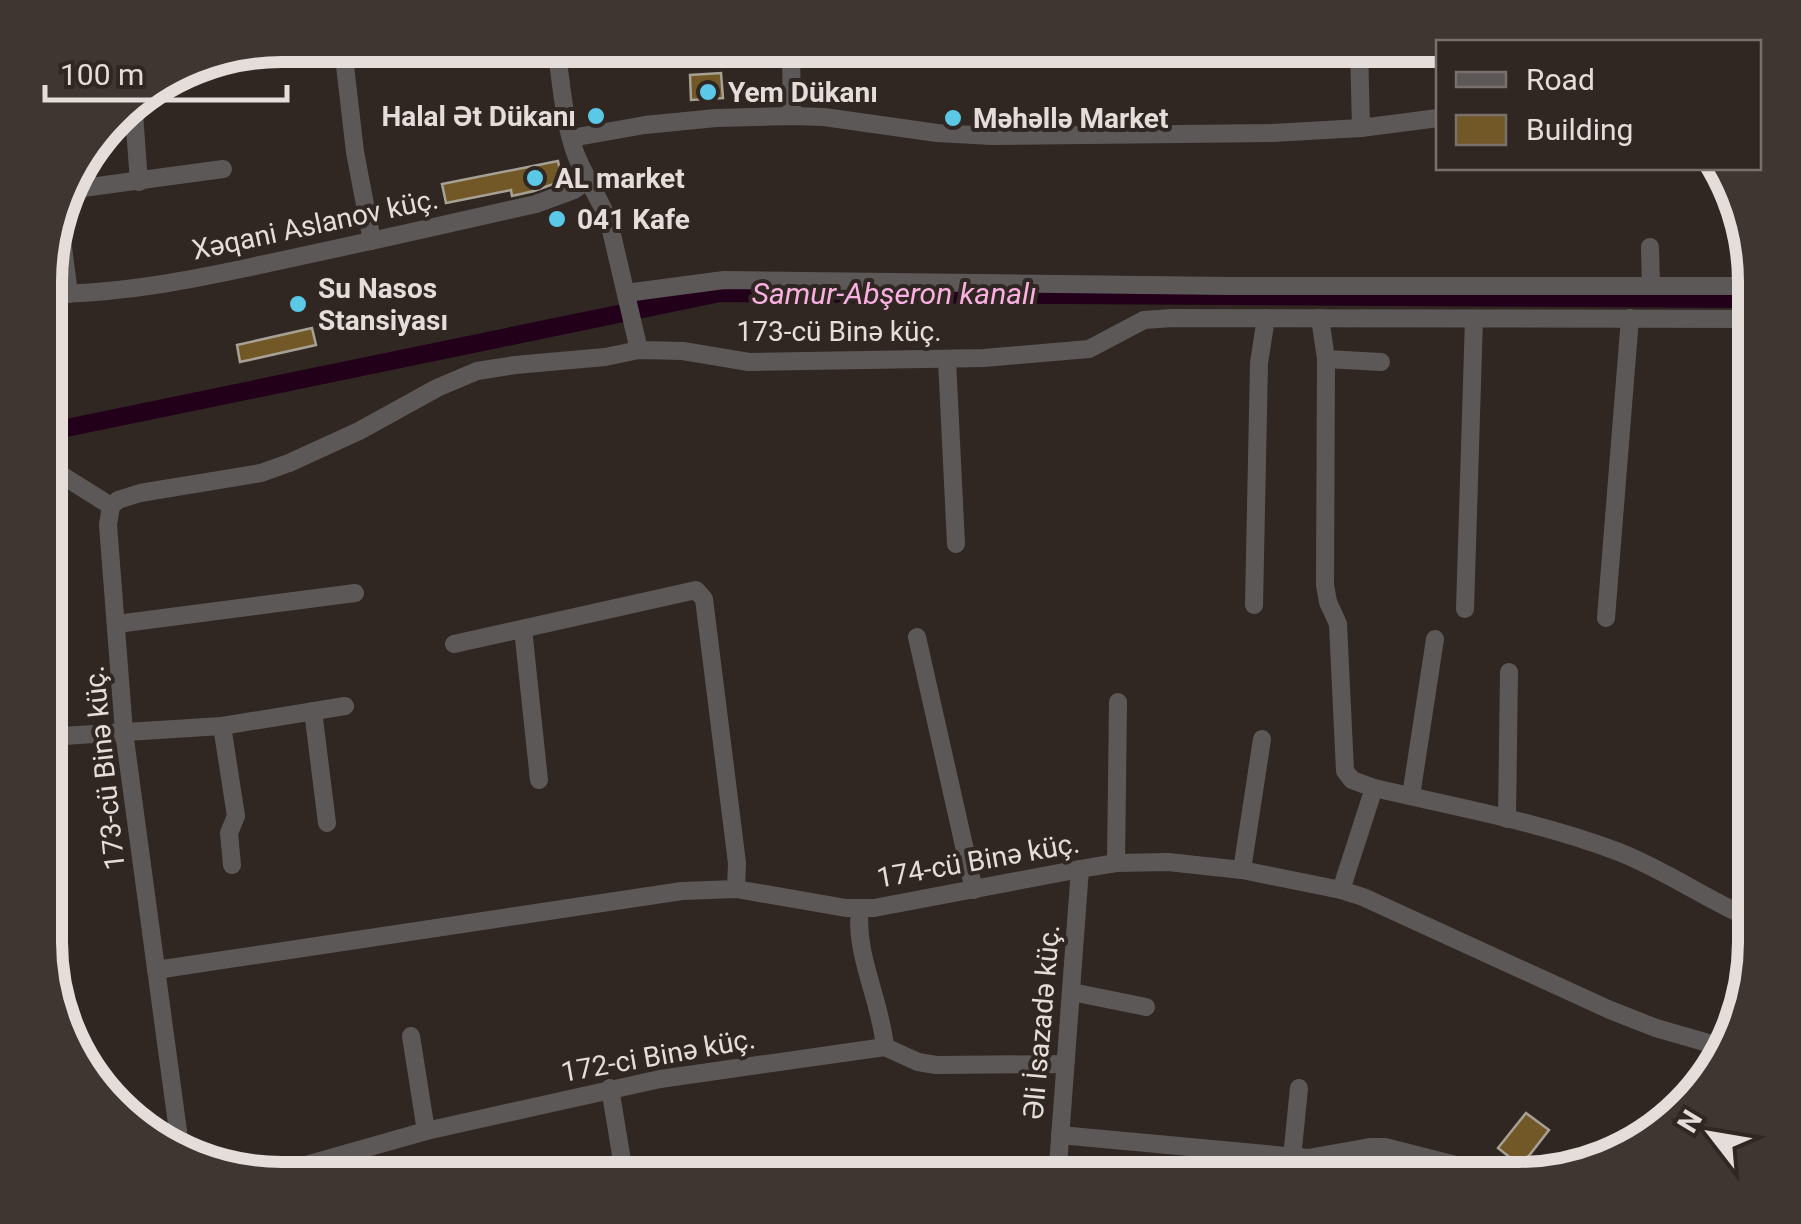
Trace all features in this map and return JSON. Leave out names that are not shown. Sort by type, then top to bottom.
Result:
[{"type":"street","points":[[345,62],[355,152],[372,240]]},
{"type":"street","points":[[559,62],[570,138],[610,226],[639,350]]},
{"type":"street","points":[[791,62],[792,116]]},
{"type":"street","points":[[1359,62],[1361,128]]},
{"type":"street","points":[[570,138],[644,125],[792,116],[937,134],[992,136],[1272,133],[1436,118]]},
{"type":"street","points":[[134,120],[139,182]]},
{"type":"street","points":[[84,188],[222,168]]},
{"type":"street","name":"Xəqani Aslanov küç.","points":[[62,294],[194,278],[372,240],[536,204],[574,190],[588,180]]},
{"type":"street","points":[[1650,247],[1651,285]]},
{"type":"street","points":[[64,255],[69,294]]},
{"type":"street","points":[[626,293],[724,280],[1230,286],[1738,286]]},
{"type":"street","name":"173-cü Binə küç.","points":[[179,1135],[124,732],[108,524],[110,506],[118,500],[140,492],[261,473],[289,463],[477,371],[639,350],[683,351],[750,362],[946,360],[1088,349],[1144,320],[1172,318],[1738,319]]},
{"type":"street","points":[[1254,604],[1259,363],[1266,318]]},
{"type":"street","points":[[1320,318],[1326,358],[1325,586],[1338,624],[1345,771],[1352,780],[1374,788],[1563,832],[1645,863],[1738,912]]},
{"type":"street","points":[[1606,618],[1630,318]]},
{"type":"street","points":[[1464,609],[1474,319]]},
{"type":"street","points":[[1326,358],[1381,362]]},
{"type":"street","points":[[946,360],[956,544]]},
{"type":"street","points":[[62,475],[110,506]]},
{"type":"street","points":[[454,644],[696,590],[704,599],[736,890]]},
{"type":"street","points":[[117,624],[355,594]]},
{"type":"street","points":[[524,629],[539,780]]},
{"type":"street","points":[[917,637],[974,890]]},
{"type":"street","points":[[1411,796],[1434,639]]},
{"type":"street","points":[[1507,818],[1509,672]]},
{"type":"street","points":[[1116,864],[1118,702]]},
{"type":"street","points":[[62,736],[222,726],[345,706]]},
{"type":"street","points":[[313,712],[327,822]]},
{"type":"street","points":[[222,726],[236,816],[230,833],[232,865]]},
{"type":"street","points":[[1242,870],[1262,739]]},
{"type":"street","points":[[1342,890],[1374,788]]},
{"type":"street","name":"174-cü Binə küç.","points":[[156,970],[682,891],[736,890],[860,909],[1080,869],[1168,862],[1242,870],[1342,890],[1610,1010],[1713,1044]]},
{"type":"street","name":"Əli İsazadə küç.","points":[[1058,1161],[1080,869]]},
{"type":"street","points":[[860,909],[859,936],[883,1024],[885,1047]]},
{"type":"street","points":[[1072,992],[1146,1007]]},
{"type":"street","points":[[412,1036],[426,1131]]},
{"type":"street","name":"172-ci Binə küç.","points":[[323,1162],[426,1131],[610,1088],[885,1047],[936,1065],[1065,1064]]},
{"type":"street","points":[[610,1088],[622,1162]]},
{"type":"street","points":[[1292,1158],[1299,1088]]},
{"type":"street","points":[[1060,1136],[1292,1158],[1385,1147],[1427,1161]]},
{"type":"street","points":[[359,1152],[362,1162]]},
{"type":"building","points":[[721,73],[723,98],[691,100],[690,75]]},
{"type":"building","points":[[558,161],[562,181],[512,196],[511,190],[446,203],[442,184]]},
{"type":"building","points":[[312,328],[316,345],[240,362],[237,345]]},
{"type":"building","points":[[1526,1113],[1549,1130],[1525,1161],[1515,1161],[1498,1148]]},
{"type":"waterway","name":"Samur-Abşeron kanalı","points":[[62,429],[720,293],[1738,299]]},
{"type":"place","name":"Yem Dükanı","points":[[708,92]]},
{"type":"place","name":"Halal Ət Dükanı","points":[[596,116]]},
{"type":"place","name":"Məhəllə Market","points":[[953,118]]},
{"type":"place","name":"AL market","points":[[535,178]]},
{"type":"place","name":"041 Kafe","points":[[557,219]]},
{"type":"place","name":"Su Nasos Stansiyası","points":[[298,304]]}]
